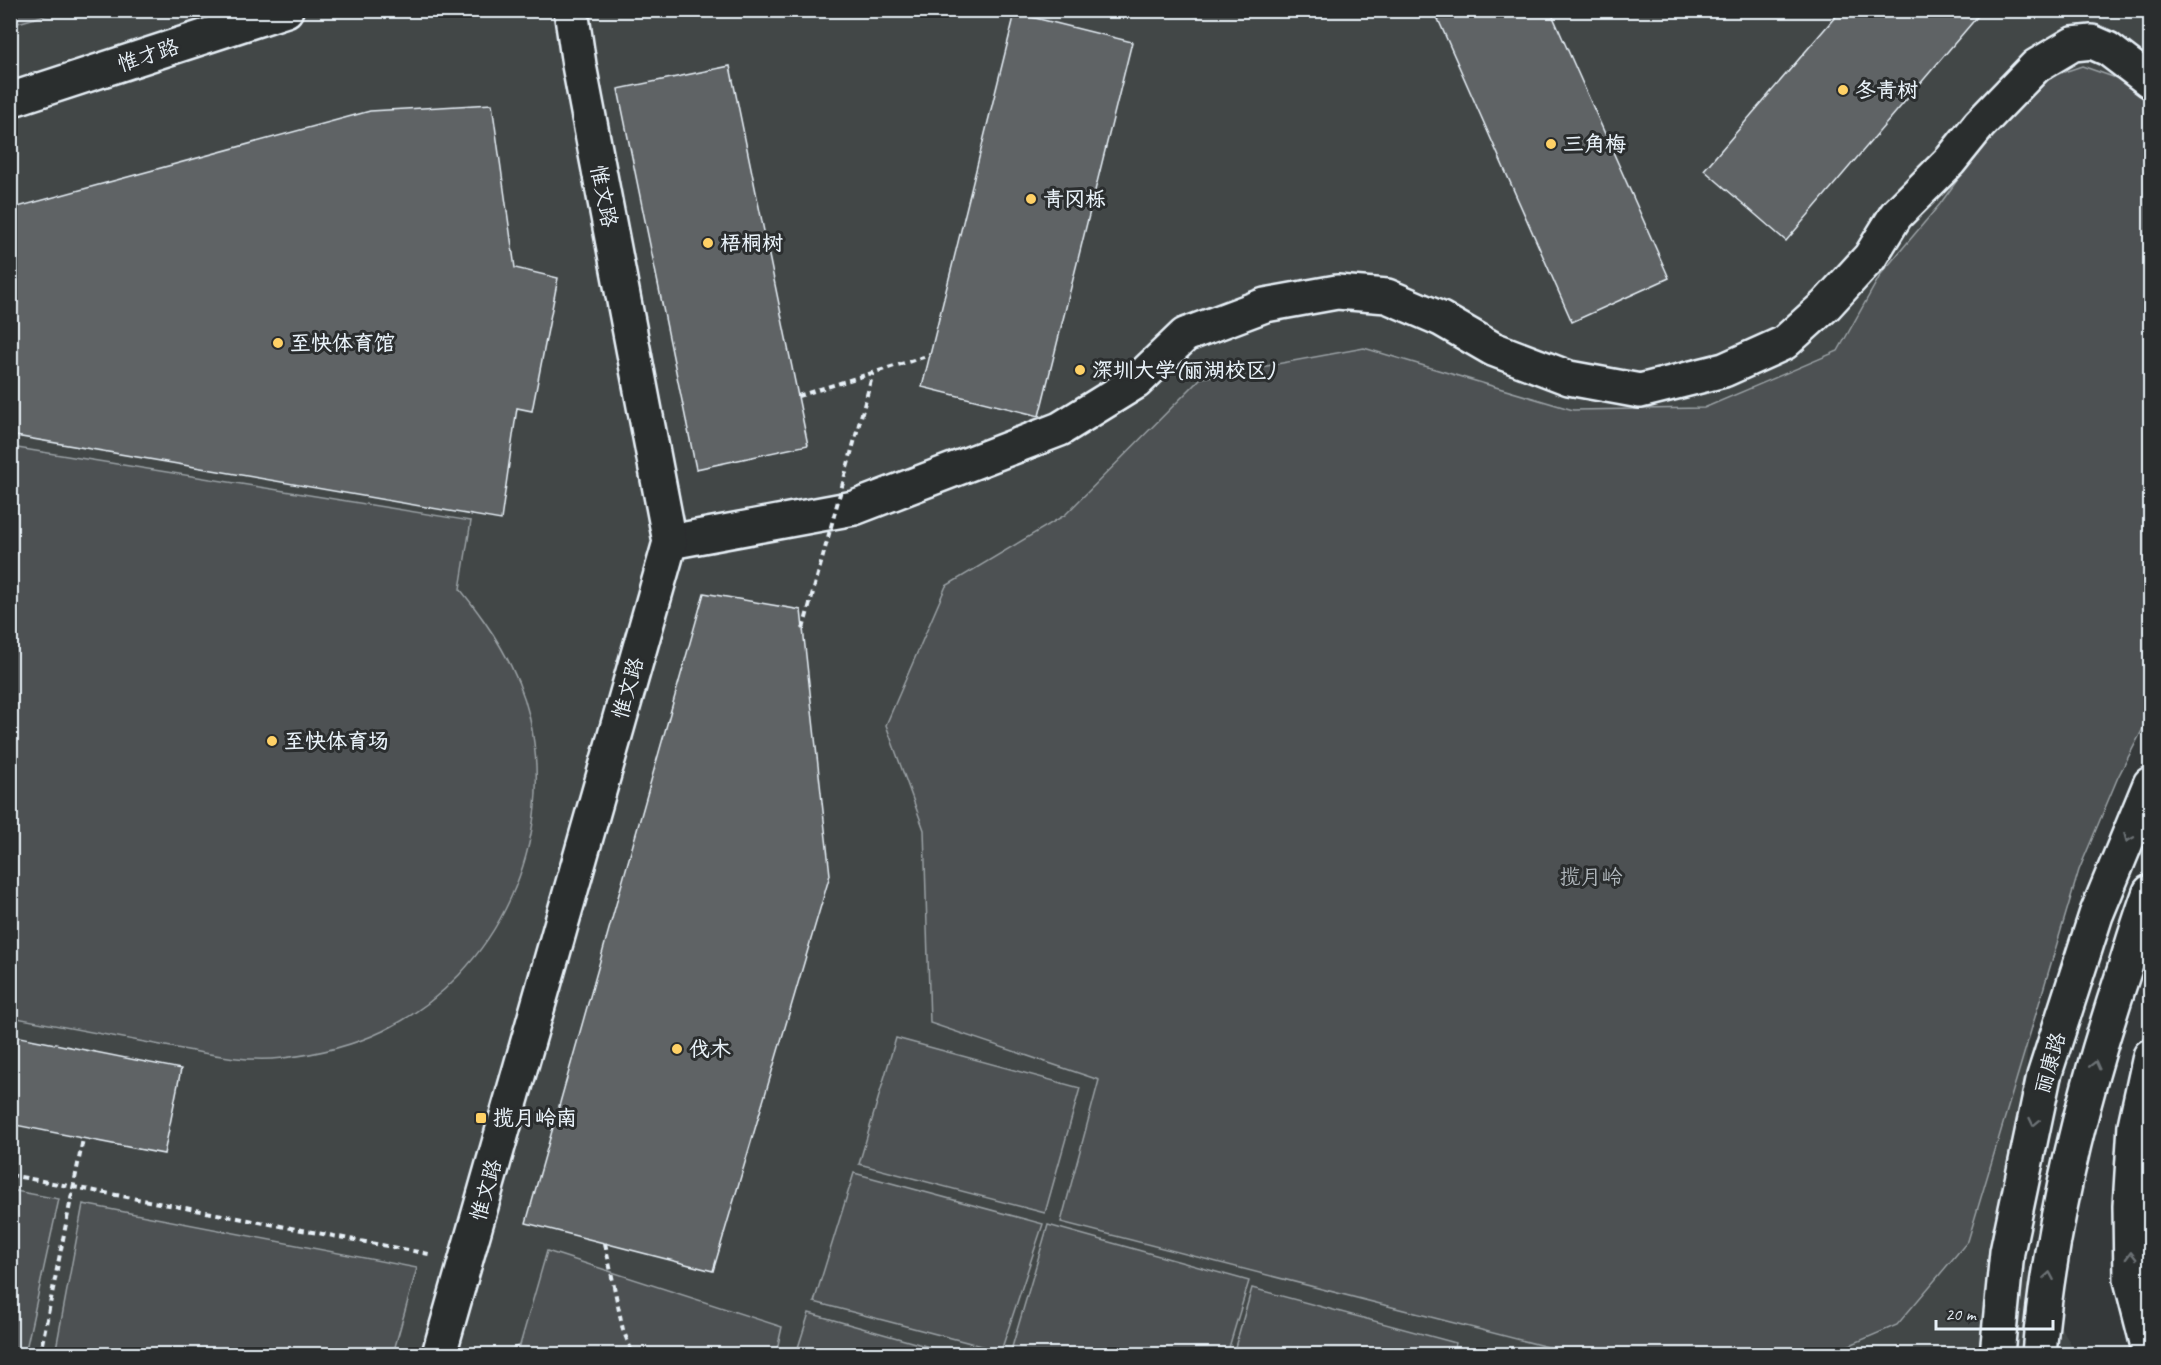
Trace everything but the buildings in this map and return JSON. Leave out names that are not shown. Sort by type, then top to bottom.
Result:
[{"type":"street","name":"惟才路","points":[[10,100],[286,10]]},
{"type":"street","name":"惟文路","points":[[439,1354],[670,542],[579,65],[571,10]]},
{"type":"street","points":[[670,542],[854,508],[1060,429],[1136,382],[1185,335],[1265,305],[1337,292],[1387,296],[1441,320],[1493,349],[1569,378],[1640,391],[1724,370],[1784,343],[1826,305],[1870,257],[1896,214],[1950,161],[1979,125],[2036,66],[2073,44],[2092,42],[2108,49],[2151,81]]},
{"type":"street","name":"丽康路","points":[[1997,1354],[2007,1252],[2044,1076],[2096,915],[2151,784]]},
{"type":"street","name":"丽康路","points":[[2039,1354],[2043,1308],[2066,1179],[2102,1036],[2151,892]]},
{"type":"street","points":[[2150,1354],[2131,1280],[2130,1206],[2135,1125],[2151,1056]]},
{"type":"path","points":[[798,396],[930,355]]},
{"type":"path","points":[[802,629],[873,372]]},
{"type":"path","points":[[40,1354],[83,1139]]},
{"type":"path","points":[[10,1175],[432,1255]]},
{"type":"path","points":[[605,1243],[624,1330],[633,1354]]},
{"type":"shaded area","name":"深圳大学(丽湖校区)","points":[[60,10],[2150,11],[2150,715],[2118,777],[2079,870],[2028,1042],[2011,1246],[2077,1354],[11,1354],[11,25]]},
{"type":"green space","points":[[11,10],[60,10],[60,11],[11,25]]},
{"type":"green space","name":"揽月岭","points":[[2082,66],[2119,79],[2150,99],[2150,715],[2118,777],[2079,870],[1968,1241],[1897,1325],[1829,1354],[1575,1354],[1061,1222],[1099,1080],[930,1023],[924,830],[886,725],[946,586],[1065,515],[1201,378],[1364,348],[1573,410],[1704,408],[1838,351],[1881,274],[1940,204],[1982,146],[2052,76]]},
{"type":"green space","name":"至快体育场","points":[[11,447],[471,521],[460,589],[502,648],[524,698],[536,762],[535,809],[526,855],[510,898],[488,939],[459,975],[424,1006],[383,1031],[359,1041],[321,1052],[269,1059],[210,1054],[11,1017]]},
{"type":"green space","points":[[896,1038],[1080,1088],[1045,1213],[859,1164]]},
{"type":"green space","points":[[854,1173],[1043,1224],[1001,1351],[814,1302]]},
{"type":"green space","points":[[10,1190],[59,1199],[25,1354],[11,1354]]},
{"type":"green space","points":[[83,1204],[417,1268],[393,1354],[55,1354]]},
{"type":"green space","points":[[1048,1225],[1249,1281],[1227,1354],[1010,1354]]},
{"type":"green space","points":[[547,1251],[782,1327],[776,1354],[500,1354],[520,1345]]},
{"type":"green space","points":[[1252,1288],[1456,1343],[1453,1354],[1233,1354]]},
{"type":"green space","points":[[809,1313],[954,1354],[796,1354]]},
{"type":"place","name":"冬青树","points":[[1843,90]]},
{"type":"place","name":"三角梅","points":[[1551,144]]},
{"type":"place","name":"青冈栎","points":[[1031,199]]},
{"type":"place","name":"梧桐树","points":[[708,243]]},
{"type":"place","name":"至快体育馆","points":[[278,343]]},
{"type":"place","name":"深圳大学(丽湖校区)","points":[[1080,370]]},
{"type":"place","name":"至快体育场","points":[[272,741]]},
{"type":"place","name":"伐木","points":[[677,1049]]},
{"type":"place","name":"揽月岭南","points":[[481,1118]]}]
